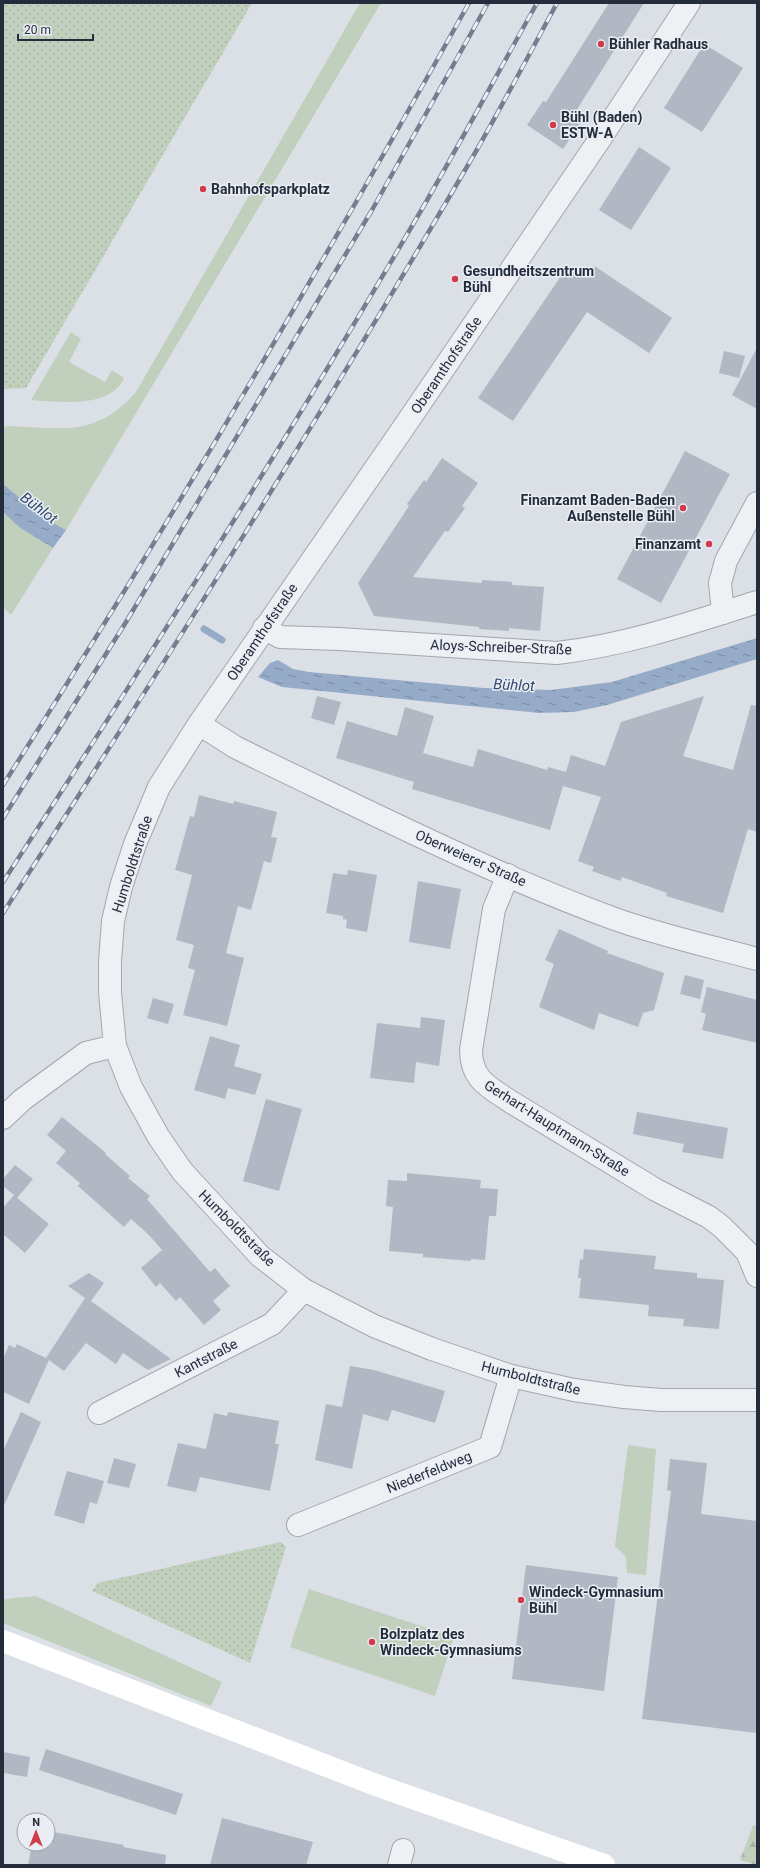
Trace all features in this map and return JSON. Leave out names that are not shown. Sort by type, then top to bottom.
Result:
[{"type":"street","name":"Oberamthofstraße","points":[[199,724],[406,424],[603,134],[689,3]]},
{"type":"street","points":[[723,613],[720,583],[726,561],[757,503]]},
{"type":"street","name":"Aloys-Schreiber-Straße","points":[[264,628],[280,637],[347,639],[558,652],[590,649],[623,643],[757,602]]},
{"type":"street","name":"Oberweierer Straße","points":[[199,724],[235,747],[257,758],[555,896],[630,924],[757,959]]},
{"type":"street","name":"Humboldtstraße","points":[[199,724],[159,787],[135,844],[121,887],[113,921],[110,961],[110,992],[115,1046],[131,1087],[158,1136],[182,1171],[260,1256],[304,1290],[374,1326],[432,1349],[511,1376],[574,1390],[624,1397],[661,1400],[757,1400]]},
{"type":"street","name":"Gerhart-Hauptmann-Straße","points":[[508,875],[494,909],[471,1050],[471,1060],[475,1073],[490,1088],[517,1106],[656,1190],[709,1217],[752,1251],[757,1276]]},
{"type":"street","points":[[3,1118],[22,1100],[86,1053],[115,1046]]},
{"type":"street","name":"Kantstraße","points":[[99,1413],[272,1324],[304,1290]]},
{"type":"street","name":"Niederfeldweg","points":[[298,1525],[490,1447],[511,1376]]},
{"type":"street","points":[[3,1641],[376,1785],[604,1865]]},
{"type":"green space","points":[[3,3],[252,3],[26,388],[3,389]]},
{"type":"green space","points":[[360,3],[381,3],[66,530],[46,519],[3,484],[3,427],[61,428],[92,424],[107,417],[121,407],[136,392]]},
{"type":"green space","points":[[71,332],[81,339],[69,362],[105,382],[112,370],[124,378],[117,388],[108,395],[96,399],[69,402],[31,400]]},
{"type":"green space","points":[[3,512],[19,527],[53,548],[11,615],[3,607]]},
{"type":"green space","points":[[628,1445],[656,1449],[646,1575],[627,1573],[626,1557],[615,1546]]},
{"type":"green space","points":[[281,1542],[286,1547],[250,1663],[92,1591],[98,1583]]},
{"type":"green space","name":"Bolzplatz des Windeck-Gymnasiums","points":[[309,1589],[454,1637],[435,1696],[290,1647]]},
{"type":"green space","points":[[36,1596],[222,1682],[211,1706],[3,1623],[3,1601],[5,1599]]},
{"type":"green space","points":[[753,1826],[757,1827],[757,1865],[740,1860]]},
{"type":"water","points":[[3,484],[46,519],[66,530],[53,548],[19,527],[3,512]]},
{"type":"water","points":[[757,638],[757,659],[607,705],[574,712],[539,713],[282,687],[258,677],[270,663],[278,660],[293,669],[309,672],[484,688],[551,690],[612,682]]},
{"type":"building","name":"Bühler Radhaus","points":[[609,3],[644,3],[571,119],[580,124],[563,149],[527,125],[543,101],[546,102]]},
{"type":"building","points":[[704,44],[743,68],[702,132],[664,108]]},
{"type":"building","points":[[639,147],[671,168],[631,230],[599,210]]},
{"type":"building","points":[[596,267],[672,318],[649,353],[587,312],[513,421],[478,398],[563,273]]},
{"type":"building","points":[[757,348],[757,409],[732,395]]},
{"type":"building","points":[[724,351],[745,356],[739,378],[719,373]]},
{"type":"building","name":"Finanzamt Baden-Baden Außenstelle Bühl","points":[[685,451],[730,474],[661,603],[617,579]]},
{"type":"building","points":[[442,458],[478,483],[462,506],[465,508],[448,532],[445,531],[413,577],[482,583],[482,580],[512,582],[512,585],[544,587],[540,631],[509,628],[509,631],[479,629],[479,627],[374,616],[358,583],[409,506],[407,504],[424,480],[426,482]]},
{"type":"building","points":[[317,696],[341,702],[334,725],[311,718]]},
{"type":"building","points":[[704,696],[683,756],[733,770],[751,705],[757,706],[757,832],[748,829],[723,913],[666,896],[667,893],[622,877],[620,881],[592,871],[594,867],[578,861],[601,797],[563,786],[550,830],[412,789],[414,782],[336,758],[347,721],[397,736],[405,707],[434,716],[423,753],[473,767],[478,749],[547,770],[548,767],[566,772],[571,755],[605,766],[621,722]]},
{"type":"building","points":[[199,795],[233,804],[234,801],[277,812],[271,837],[277,838],[271,863],[264,861],[251,910],[238,906],[226,953],[244,958],[227,1026],[183,1015],[195,970],[188,968],[194,945],[176,940],[192,875],[175,870],[190,816],[194,817]]},
{"type":"building","points":[[348,870],[377,875],[367,932],[346,928],[347,920],[343,919],[343,916],[326,913],[333,873],[347,875]]},
{"type":"building","points":[[418,881],[461,889],[450,949],[409,942]]},
{"type":"building","points":[[559,929],[608,951],[607,953],[664,973],[654,1010],[643,1013],[638,1027],[599,1013],[594,1030],[539,1007],[554,964],[545,960]]},
{"type":"building","points":[[685,975],[704,980],[700,999],[680,994]]},
{"type":"building","points":[[707,987],[757,1000],[757,1043],[702,1030],[706,1014],[701,1012]]},
{"type":"building","points":[[153,998],[174,1004],[168,1024],[147,1018]]},
{"type":"building","points":[[421,1017],[445,1020],[439,1066],[416,1062],[414,1083],[370,1078],[377,1023],[420,1028]]},
{"type":"building","points":[[210,1036],[240,1045],[234,1066],[262,1074],[255,1095],[228,1088],[225,1099],[194,1090]]},
{"type":"building","points":[[266,1099],[302,1109],[279,1191],[243,1181]]},
{"type":"building","points":[[637,1112],[728,1128],[723,1159],[682,1152],[684,1144],[633,1134]]},
{"type":"building","points":[[62,1117],[106,1153],[105,1154],[130,1176],[128,1178],[150,1196],[147,1199],[210,1272],[215,1268],[230,1286],[213,1301],[221,1310],[204,1325],[180,1297],[176,1301],[160,1283],[156,1287],[141,1268],[162,1250],[149,1235],[131,1219],[124,1227],[78,1186],[80,1183],[56,1163],[66,1151],[47,1135]]},
{"type":"building","points":[[15,1165],[33,1179],[17,1198],[49,1224],[25,1253],[3,1234],[3,1208],[14,1195],[3,1186],[3,1179]]},
{"type":"building","points":[[407,1173],[481,1180],[480,1188],[498,1189],[496,1216],[489,1216],[485,1260],[471,1259],[471,1261],[423,1257],[423,1254],[389,1251],[393,1207],[386,1206],[388,1180],[407,1181]]},
{"type":"building","points":[[584,1249],[656,1256],[654,1269],[697,1273],[697,1278],[724,1280],[719,1329],[683,1326],[684,1319],[648,1316],[649,1305],[579,1298],[581,1278],[578,1278],[580,1259],[583,1260]]},
{"type":"building","points":[[89,1273],[104,1283],[91,1301],[171,1359],[148,1370],[123,1353],[116,1364],[86,1343],[64,1371],[49,1360],[29,1404],[3,1392],[3,1359],[9,1345],[15,1348],[17,1344],[46,1358],[85,1298],[68,1286]]},
{"type":"building","points":[[350,1366],[374,1370],[445,1391],[435,1423],[392,1410],[388,1421],[363,1414],[352,1469],[315,1460],[326,1404],[342,1407]]},
{"type":"building","points":[[21,1412],[41,1422],[3,1508],[3,1451]]},
{"type":"building","points":[[228,1412],[279,1421],[275,1444],[279,1444],[270,1491],[200,1477],[196,1492],[167,1486],[178,1443],[206,1449],[214,1413],[227,1416]]},
{"type":"building","points":[[114,1458],[136,1464],[129,1488],[107,1483]]},
{"type":"building","points":[[670,1459],[707,1463],[701,1514],[757,1521],[757,1733],[642,1719],[671,1491],[667,1490]]},
{"type":"building","points":[[67,1471],[104,1481],[97,1504],[90,1502],[84,1524],[54,1515]]},
{"type":"building","points":[[526,1565],[618,1577],[604,1691],[512,1679]]},
{"type":"building","points":[[46,1749],[183,1794],[176,1815],[39,1770]]},
{"type":"building","points":[[3,1752],[30,1757],[27,1777],[3,1773]]},
{"type":"building","points":[[222,1818],[313,1842],[306,1865],[210,1865]]},
{"type":"building","points":[[56,1832],[124,1845],[123,1847],[166,1855],[165,1865],[28,1865],[30,1852],[56,1852]]},
{"type":"waterway","name":"Bühlot","points":[[204,629],[222,640]]},
{"type":"railway","points":[[3,785],[124,592],[242,397],[357,201],[469,3]]},
{"type":"railway","points":[[3,818],[126,622],[372,210],[488,3]]},
{"type":"railway","points":[[3,882],[272,460],[426,202],[537,3]]},
{"type":"railway","points":[[3,913],[244,536],[361,345],[475,153],[557,3]]},
{"type":"place","name":"Bühler Radhaus","points":[[601,44]]},
{"type":"place","name":"Bühl (Baden) ESTW-A","points":[[553,125]]},
{"type":"place","name":"Bahnhofsparkplatz","points":[[203,189]]},
{"type":"place","name":"Gesundheitszentrum Bühl","points":[[455,279]]},
{"type":"place","name":"Finanzamt Baden-Baden Außenstelle Bühl","points":[[683,508]]},
{"type":"place","name":"Finanzamt","points":[[709,544]]},
{"type":"place","name":"Windeck-Gymnasium Bühl","points":[[521,1600]]},
{"type":"place","name":"Bolzplatz des Windeck-Gymnasiums","points":[[372,1642]]}]
